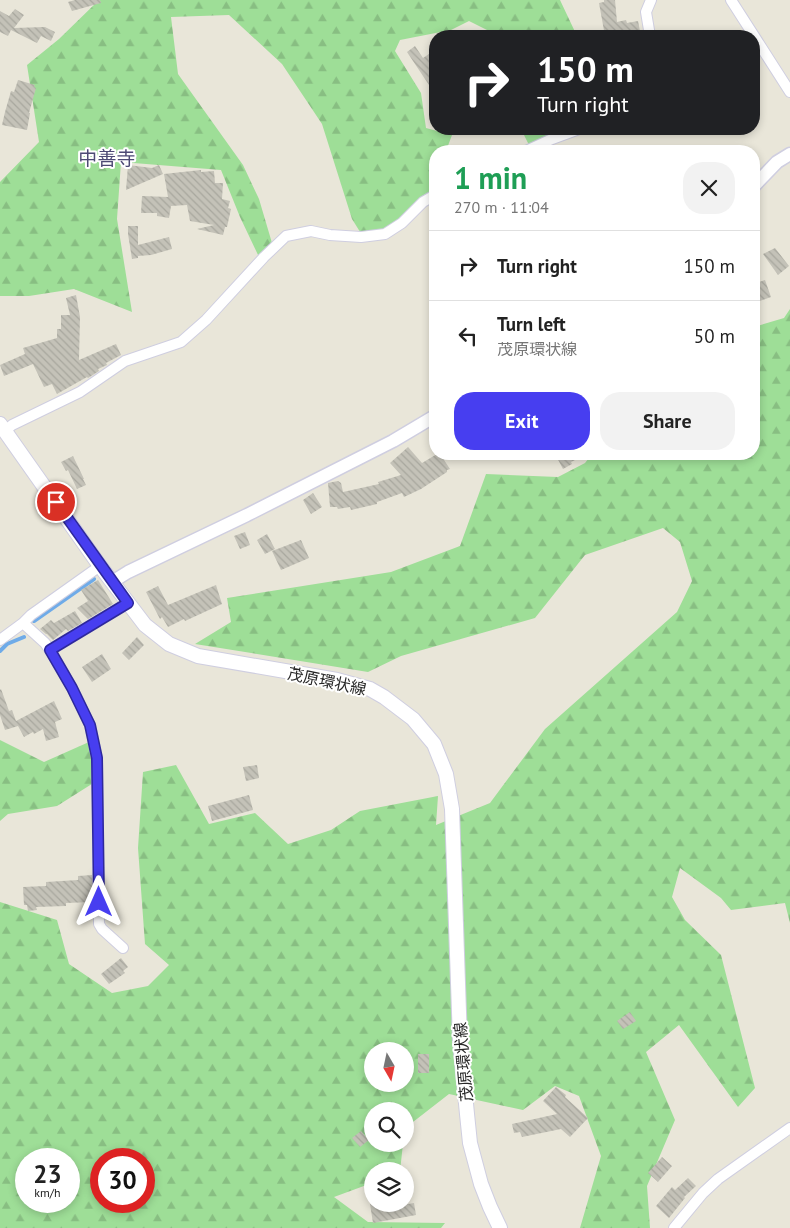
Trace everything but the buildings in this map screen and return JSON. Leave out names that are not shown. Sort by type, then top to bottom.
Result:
[{"type":"main road","name":"茂原環状線","points":[[2,429],[100,566],[145,625],[169,644],[198,656],[337,680],[370,689],[384,697],[412,719],[434,744],[446,774],[452,809],[460,1041],[470,1143],[481,1184],[500,1228]]},
{"type":"street","points":[[649,30],[646,12],[652,0]]},
{"type":"street","points":[[731,0],[750,30]]},
{"type":"street","points":[[760,45],[790,92]]},
{"type":"street","points":[[539,145],[563,135]]},
{"type":"street","points":[[760,180],[777,162],[790,154]]},
{"type":"street","points":[[2,429],[80,392],[125,361],[181,342],[206,320],[286,236],[311,231],[330,235],[361,237],[385,234],[402,223],[429,198]]},
{"type":"street","points":[[112,582],[128,572],[248,515],[393,441],[429,420]]},
{"type":"street","points":[[0,640],[31,615],[100,566]]},
{"type":"street","points":[[50,650],[128,603]]},
{"type":"street","points":[[22,623],[45,643],[50,650],[72,688],[90,725],[97,758],[99,924],[123,948]]},
{"type":"street","points":[[674,1228],[703,1193],[718,1179],[790,1128]]},
{"type":"green space","points":[[560,0],[574,30],[487,30],[469,21],[451,30],[429,30],[429,34],[400,40],[395,51],[421,93],[426,128],[429,129],[429,135],[452,135],[448,145],[429,145],[428,194],[383,231],[362,235],[352,219],[322,124],[282,64],[229,15],[171,17],[178,74],[243,165],[259,199],[272,243],[259,257],[221,170],[121,162],[117,219],[132,312],[74,289],[29,296],[0,296],[0,182],[39,142],[27,65],[59,39],[98,1]]},
{"type":"green space","points":[[524,135],[555,135],[529,145]]},
{"type":"green space","points":[[790,309],[790,923],[785,903],[731,910],[721,898],[680,868],[672,897],[685,920],[721,955],[755,1088],[738,1107],[679,1025],[646,1052],[675,1120],[647,1186],[650,1228],[580,1228],[601,1156],[579,1096],[555,1086],[523,1110],[449,1094],[414,1121],[414,1102],[364,1102],[364,1152],[402,1152],[401,1162],[364,1162],[364,1186],[334,1197],[368,1222],[445,1223],[441,1228],[0,1228],[0,902],[57,920],[69,964],[112,993],[148,986],[169,965],[145,944],[138,848],[143,772],[176,765],[209,824],[255,813],[288,844],[331,830],[360,811],[438,796],[436,825],[490,803],[545,729],[677,612],[692,581],[680,542],[663,528],[585,555],[535,618],[401,656],[368,672],[195,644],[231,622],[227,598],[391,572],[460,546],[486,474],[558,477],[587,460],[760,460],[760,325],[784,318]]},
{"type":"green space","points":[[0,740],[44,762],[89,742],[95,782],[57,806],[8,814],[0,821]]},
{"type":"waterway","points":[[34,621],[94,579]]},
{"type":"waterway","points":[[0,651],[7,644],[24,637]]},
{"type":"district","name":"中善寺","points":[[107,158]]},
{"type":"route","points":[[56,502],[128,603],[50,650],[72,688],[90,725],[97,758],[99,902]]}]
